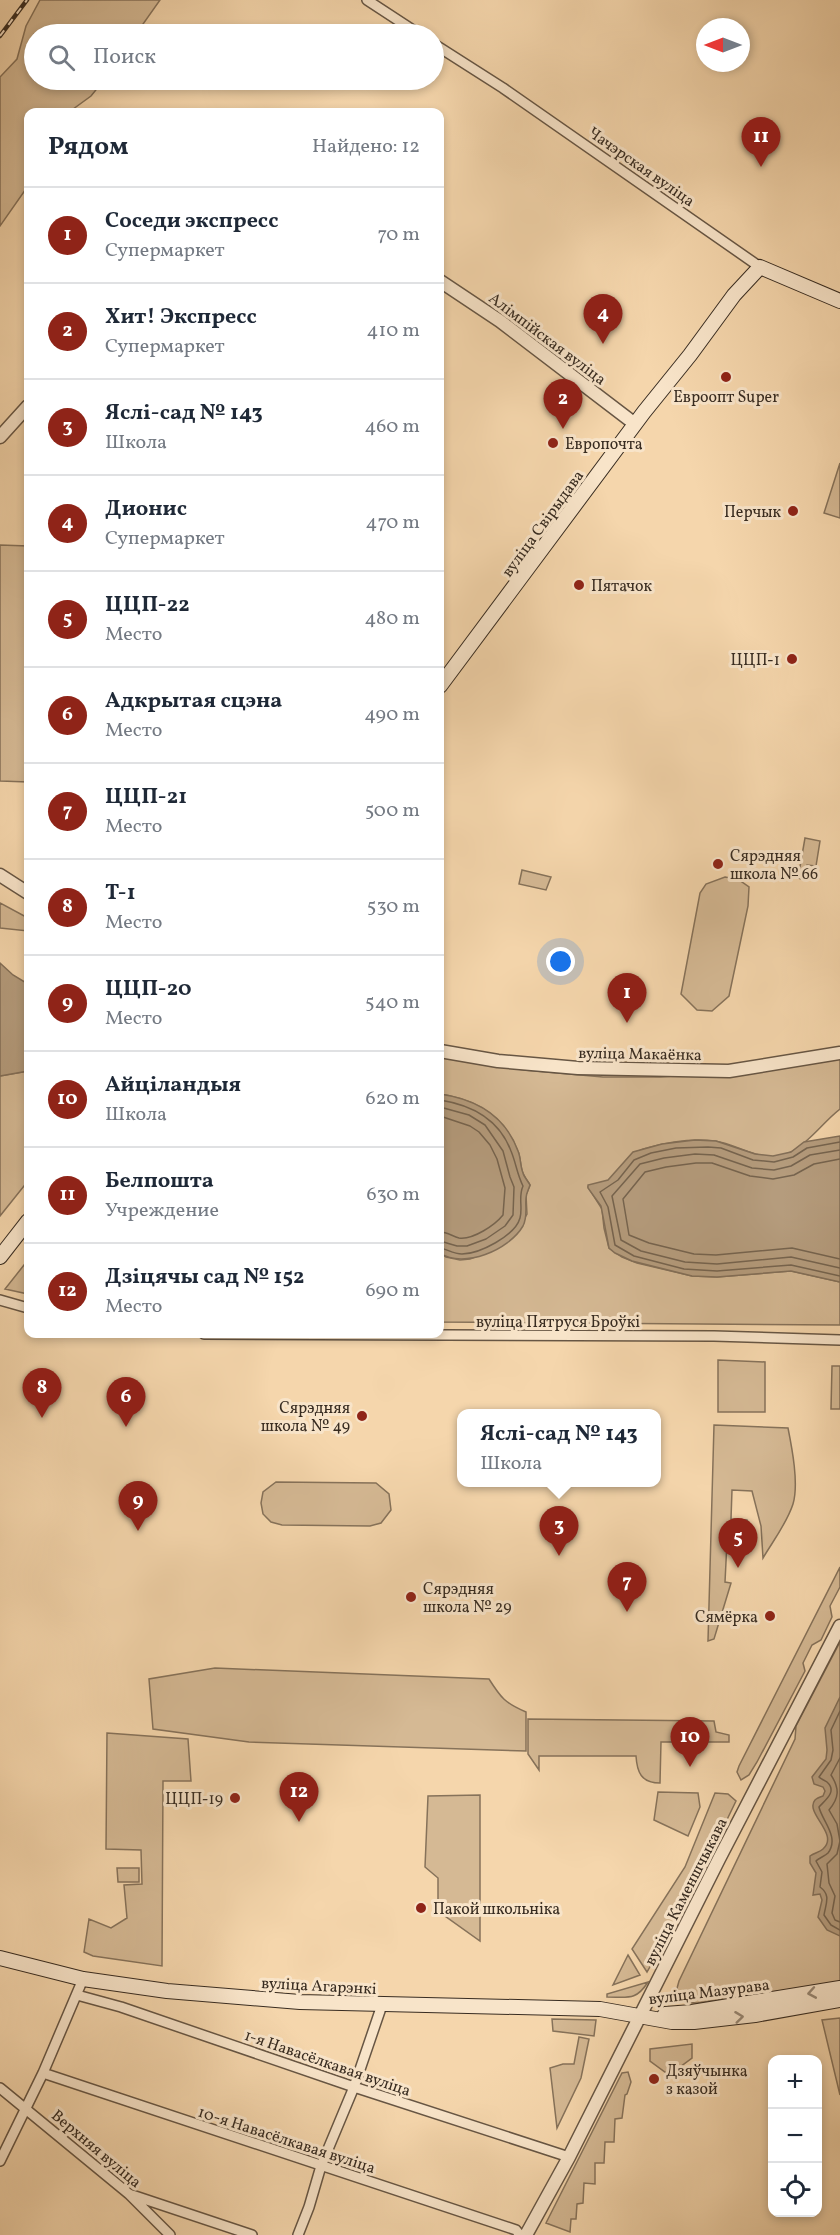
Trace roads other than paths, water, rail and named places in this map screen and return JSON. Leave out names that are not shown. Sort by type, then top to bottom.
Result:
[{"type":"main road","name":"Чачэрская вуліца","points":[[760,267],[840,301]]},
{"type":"main road","name":"вуліца Свірыдава","points":[[444,681],[635,424],[735,295],[760,267]]},
{"type":"main road","points":[[0,1257],[24,1226]]},
{"type":"main road","name":"вуліца Агарэнкі","points":[[0,1958],[83,1979],[168,1992],[300,2002],[600,2009],[639,2016]]},
{"type":"main road","name":"вуліца Мазурава","points":[[639,2016],[692,2012],[840,1988]]},
{"type":"main road","name":"вуліца Мазурава","points":[[639,2016],[672,2022],[693,2022],[754,2015],[840,2000]]},
{"type":"street","points":[[369,1],[404,24]]},
{"type":"street","name":"Чачэрская вуліца","points":[[444,50],[503,88],[760,267]]},
{"type":"street","name":"Алімпійская вуліца","points":[[444,284],[500,321],[635,424]]},
{"type":"street","points":[[0,437],[24,410]]},
{"type":"street","points":[[0,875],[24,890]]},
{"type":"street","name":"вуліца Макаёнка","points":[[444,1052],[567,1067],[729,1071],[840,1053]]},
{"type":"street","points":[[0,1300],[24,1307]]},
{"type":"street","name":"вуліца Пятруся Броўкі","points":[[444,1335],[714,1336],[840,1340]]},
{"type":"street","name":"вуліца Каменшчыкава","points":[[526,2235],[569,2157],[840,1626]]},
{"type":"street","points":[[0,2161],[43,2073],[83,1979]]},
{"type":"street","name":"1-я Навасёлкавая вуліца","points":[[77,1995],[121,2007],[354,2087],[569,2157]]},
{"type":"street","points":[[298,2235],[321,2166],[354,2087],[382,2005]]},
{"type":"street","name":"10-я Навасёлкавая вуліца","points":[[43,2073],[516,2230],[520,2235]]},
{"type":"street","name":"Верхняя вуліца","points":[[0,2088],[129,2194],[170,2235]]},
{"type":"street","points":[[129,2194],[252,2235]]},
{"type":"water","points":[[0,963],[24,982],[24,1072],[0,1076]]},
{"type":"water","points":[[444,1095],[477,1105],[497,1118],[512,1138],[519,1154],[521,1168],[530,1185],[526,1196],[525,1222],[508,1243],[473,1258],[444,1255]]},
{"type":"water","points":[[840,1136],[840,1282],[791,1271],[717,1277],[692,1276],[632,1261],[609,1248],[601,1206],[588,1188],[588,1185],[608,1180],[633,1152],[662,1144],[695,1140],[716,1141],[755,1154],[773,1156],[791,1152],[804,1142]]},
{"type":"water","points":[[840,1697],[840,1936],[827,1930],[818,1917],[822,1900],[820,1894],[813,1895],[816,1873],[810,1863],[810,1856],[822,1850],[827,1843],[825,1830],[813,1805],[825,1791],[823,1787],[814,1784],[812,1777],[826,1759],[825,1728]]},
{"type":"railway","points":[[0,36],[27,0]]},
{"type":"place","name":"Белпошта","points":[[761,167]]},
{"type":"place","name":"Дионис","points":[[603,344]]},
{"type":"place","name":"Евроопт Super","points":[[726,377]]},
{"type":"place","name":"Хит! Экспресс","points":[[563,429]]},
{"type":"place","name":"Европочта","points":[[553,443]]},
{"type":"place","name":"Перчык","points":[[793,511]]},
{"type":"place","name":"Пятачок","points":[[579,585]]},
{"type":"place","name":"ЦЦП-1","points":[[792,659]]},
{"type":"place","name":"Сярэдняя школа № 66","points":[[718,864]]},
{"type":"place","name":"Соседи экспресс","points":[[627,1023]]},
{"type":"place","name":"Сярэдняя школа № 49","points":[[362,1416]]},
{"type":"place","name":"Т-1","points":[[42,1418]]},
{"type":"place","name":"Адкрытая сцэна","points":[[126,1427]]},
{"type":"place","name":"ЦЦП-20","points":[[138,1531]]},
{"type":"place","name":"Яслі-сад № 143","points":[[559,1556]]},
{"type":"place","name":"ЦЦП-22","points":[[738,1568]]},
{"type":"place","name":"Сярэдняя школа № 29","points":[[411,1597]]},
{"type":"place","name":"ЦЦП-21","points":[[627,1612]]},
{"type":"place","name":"Сямёрка","points":[[770,1616]]},
{"type":"place","name":"Айціландыя","points":[[690,1767]]},
{"type":"place","name":"ЦЦП-19","points":[[235,1798]]},
{"type":"place","name":"Дзіцячы сад № 152","points":[[299,1822]]},
{"type":"place","name":"Пакой школьніка","points":[[421,1908]]},
{"type":"place","name":"Дзяўчынка з казой","points":[[654,2079]]}]
